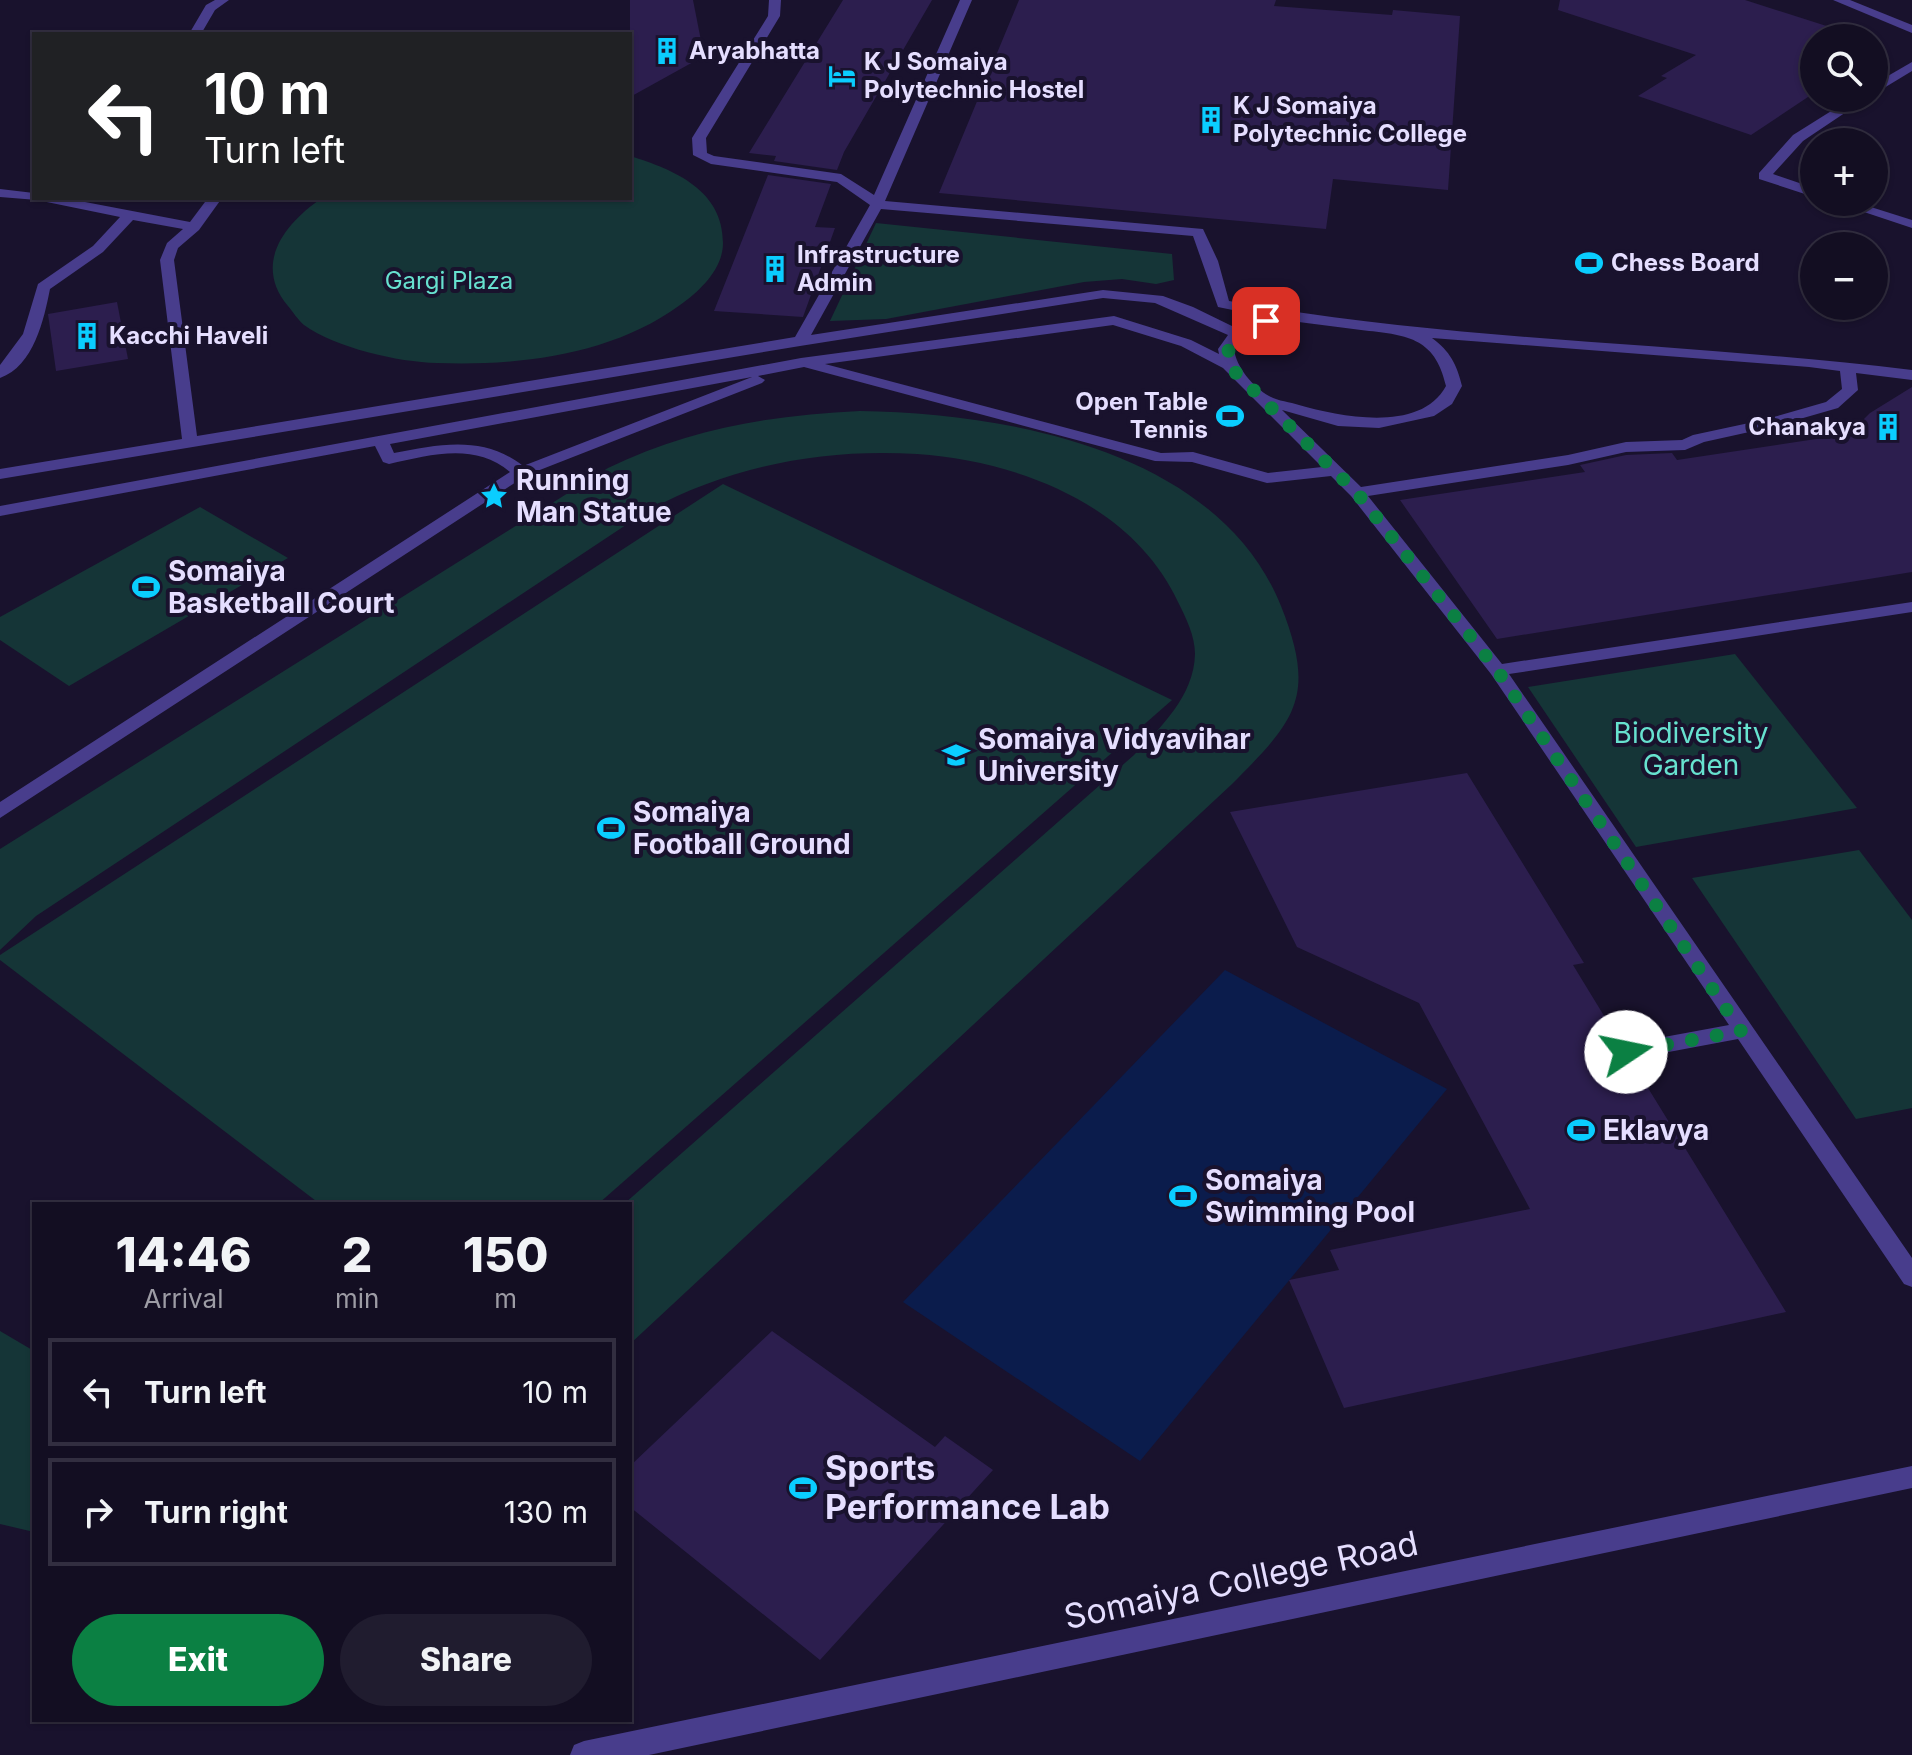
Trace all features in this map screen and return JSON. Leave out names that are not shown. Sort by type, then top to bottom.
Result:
[{"type":"street","points":[[196,32],[210,8],[223,0]]},
{"type":"street","points":[[775,0],[774,16],[699,138],[700,155],[711,160],[841,178],[877,204],[1198,232],[1211,261],[1223,304],[1291,317],[1542,344],[1809,362],[1912,375]]},
{"type":"street","points":[[800,341],[877,204],[966,0]]},
{"type":"street","points":[[1839,0],[1912,29]]},
{"type":"street","points":[[1888,81],[1912,66]]},
{"type":"street","points":[[1814,128],[1839,112]]},
{"type":"street","points":[[1800,137],[1764,176],[1800,188]]},
{"type":"street","points":[[0,193],[32,197]]},
{"type":"street","points":[[52,200],[194,227]]},
{"type":"street","points":[[190,443],[167,260],[172,246],[194,227],[214,200]]},
{"type":"street","points":[[0,373],[27,345],[35,330],[43,287],[91,255],[129,216]]},
{"type":"street","points":[[1886,216],[1912,224]]},
{"type":"street","points":[[0,474],[1077,298],[1139,293],[1172,301],[1236,334]]},
{"type":"street","points":[[1228,365],[1226,349],[1236,334],[1266,321],[1291,317]]},
{"type":"street","points":[[0,511],[801,363],[1114,320],[1186,343],[1228,365],[1357,493],[1497,670],[1912,1277]]},
{"type":"street","points":[[1264,400],[1338,421],[1379,423],[1428,413],[1446,401],[1454,386],[1440,351],[1412,331]]},
{"type":"street","points":[[0,811],[521,472],[801,363],[1161,458],[1193,457],[1267,478],[1334,471]]},
{"type":"street","points":[[1357,493],[1568,460],[1626,447],[1685,445],[1699,438],[1766,424],[1832,405],[1850,390],[1848,369]]},
{"type":"street","points":[[380,439],[389,459],[455,446],[471,447],[500,456],[521,472]]},
{"type":"street","points":[[1497,670],[1912,607]]},
{"type":"street","points":[[1626,1052],[1741,1031]]},
{"type":"street","name":"Somaiya College Road","points":[[584,1755],[1912,1477]]},
{"type":"green space","name":"Gargi Plaza","points":[[632,157],[679,176],[705,196],[715,209],[723,243],[715,270],[695,293],[653,322],[625,336],[564,354],[532,359],[437,363],[404,360],[350,347],[317,333],[300,321],[278,290],[273,275],[273,260],[285,233],[319,200],[632,200]]},
{"type":"green space","points":[[876,223],[1172,254],[1174,280],[1156,284],[1122,279],[1084,282],[886,319],[830,321]]},
{"type":"green space","points":[[860,411],[980,421],[1042,433],[1103,451],[1160,477],[1210,510],[1251,553],[1281,606],[1298,663],[1298,685],[1294,705],[1285,724],[1231,785],[632,1342],[632,1202],[626,1202],[1134,755],[1165,722],[1182,697],[1189,684],[1195,654],[1187,621],[1158,568],[1133,539],[1103,514],[1033,478],[956,458],[917,454],[847,454],[812,458],[778,463],[711,482],[647,511],[36,916],[0,950],[0,849],[608,468],[700,434],[794,416]]},
{"type":"green space","name":"Somaiya Football Ground","points":[[723,484],[1172,700],[600,1202],[317,1202],[0,960],[0,955]]},
{"type":"green space","name":"Somaiya Basketball Court","points":[[200,507],[288,558],[69,686],[0,640],[0,617]]},
{"type":"green space","name":"Biodiversity Garden","points":[[1735,654],[1857,808],[1636,847],[1528,687]]},
{"type":"green space","points":[[1859,850],[1912,920],[1912,1108],[1856,1119],[1692,878]]},
{"type":"green space","points":[[0,1331],[32,1350],[32,1532],[0,1524]]},
{"type":"water","name":"Somaiya Swimming Pool","points":[[1225,970],[1447,1089],[1140,1461],[903,1302]]},
{"type":"building","points":[[630,0],[693,0],[704,56],[632,96]]},
{"type":"building","name":"K J Somaiya Polytechnic Hostel","points":[[843,0],[932,0],[844,152],[837,170],[774,161],[776,156],[749,153]]},
{"type":"building","name":"K J Somaiya Polytechnic College","points":[[1019,0],[1276,0],[1274,6],[1392,15],[1393,10],[1460,16],[1448,190],[1333,179],[1326,229],[939,193]]},
{"type":"building","points":[[1560,0],[1745,0],[1820,24],[1800,24],[1800,102],[1751,135],[1638,96],[1667,78],[1661,76],[1696,55],[1558,10]]},
{"type":"building","name":"Infrastructure Admin","points":[[768,175],[831,184],[815,227],[835,228],[803,317],[714,311]]},
{"type":"building","name":"Kacchi Haveli","points":[[117,302],[128,359],[56,371],[48,314]]},
{"type":"building","points":[[1912,387],[1912,572],[1497,639],[1400,500],[1585,472],[1580,465],[1626,455],[1672,453],[1677,460],[1849,434],[1870,413]]},
{"type":"building","name":"Eklavya","points":[[1467,773],[1584,963],[1573,965],[1620,1042],[1612,1051],[1615,1059],[1632,1062],[1786,1312],[1344,1408],[1289,1280],[1339,1270],[1330,1250],[1530,1209],[1419,1003],[1297,947],[1230,812]]},
{"type":"building","name":"Sports Performance Lab","points":[[772,1331],[935,1447],[945,1436],[993,1470],[820,1660],[632,1509],[632,1464]]},
{"type":"place","name":"Aryabhatta","points":[[667,51]]},
{"type":"place","name":"K J Somaiya Polytechnic Hostel","points":[[842,76]]},
{"type":"place","name":"K J Somaiya Polytechnic College","points":[[1211,120]]},
{"type":"place","name":"Chess Board","points":[[1589,263]]},
{"type":"place","name":"Infrastructure Admin","points":[[775,269]]},
{"type":"place","name":"Kacchi Haveli","points":[[87,336]]},
{"type":"place","name":"Open Table Tennis","points":[[1230,416]]},
{"type":"place","name":"Chanakya","points":[[1888,427]]},
{"type":"place","name":"Running Man Statue","points":[[494,496]]},
{"type":"place","name":"Somaiya Basketball Court","points":[[146,587]]},
{"type":"place","name":"Somaiya Vidyavihar University","points":[[956,755]]},
{"type":"place","name":"Somaiya Football Ground","points":[[611,828]]},
{"type":"place","name":"Eklavya","points":[[1581,1130]]},
{"type":"place","name":"Somaiya Swimming Pool","points":[[1183,1196]]},
{"type":"place","name":"Sports Performance Lab","points":[[803,1488]]},
{"type":"route","points":[[1266,321],[1236,334],[1226,349],[1228,365],[1357,493],[1497,670],[1741,1031],[1626,1052]]}]
